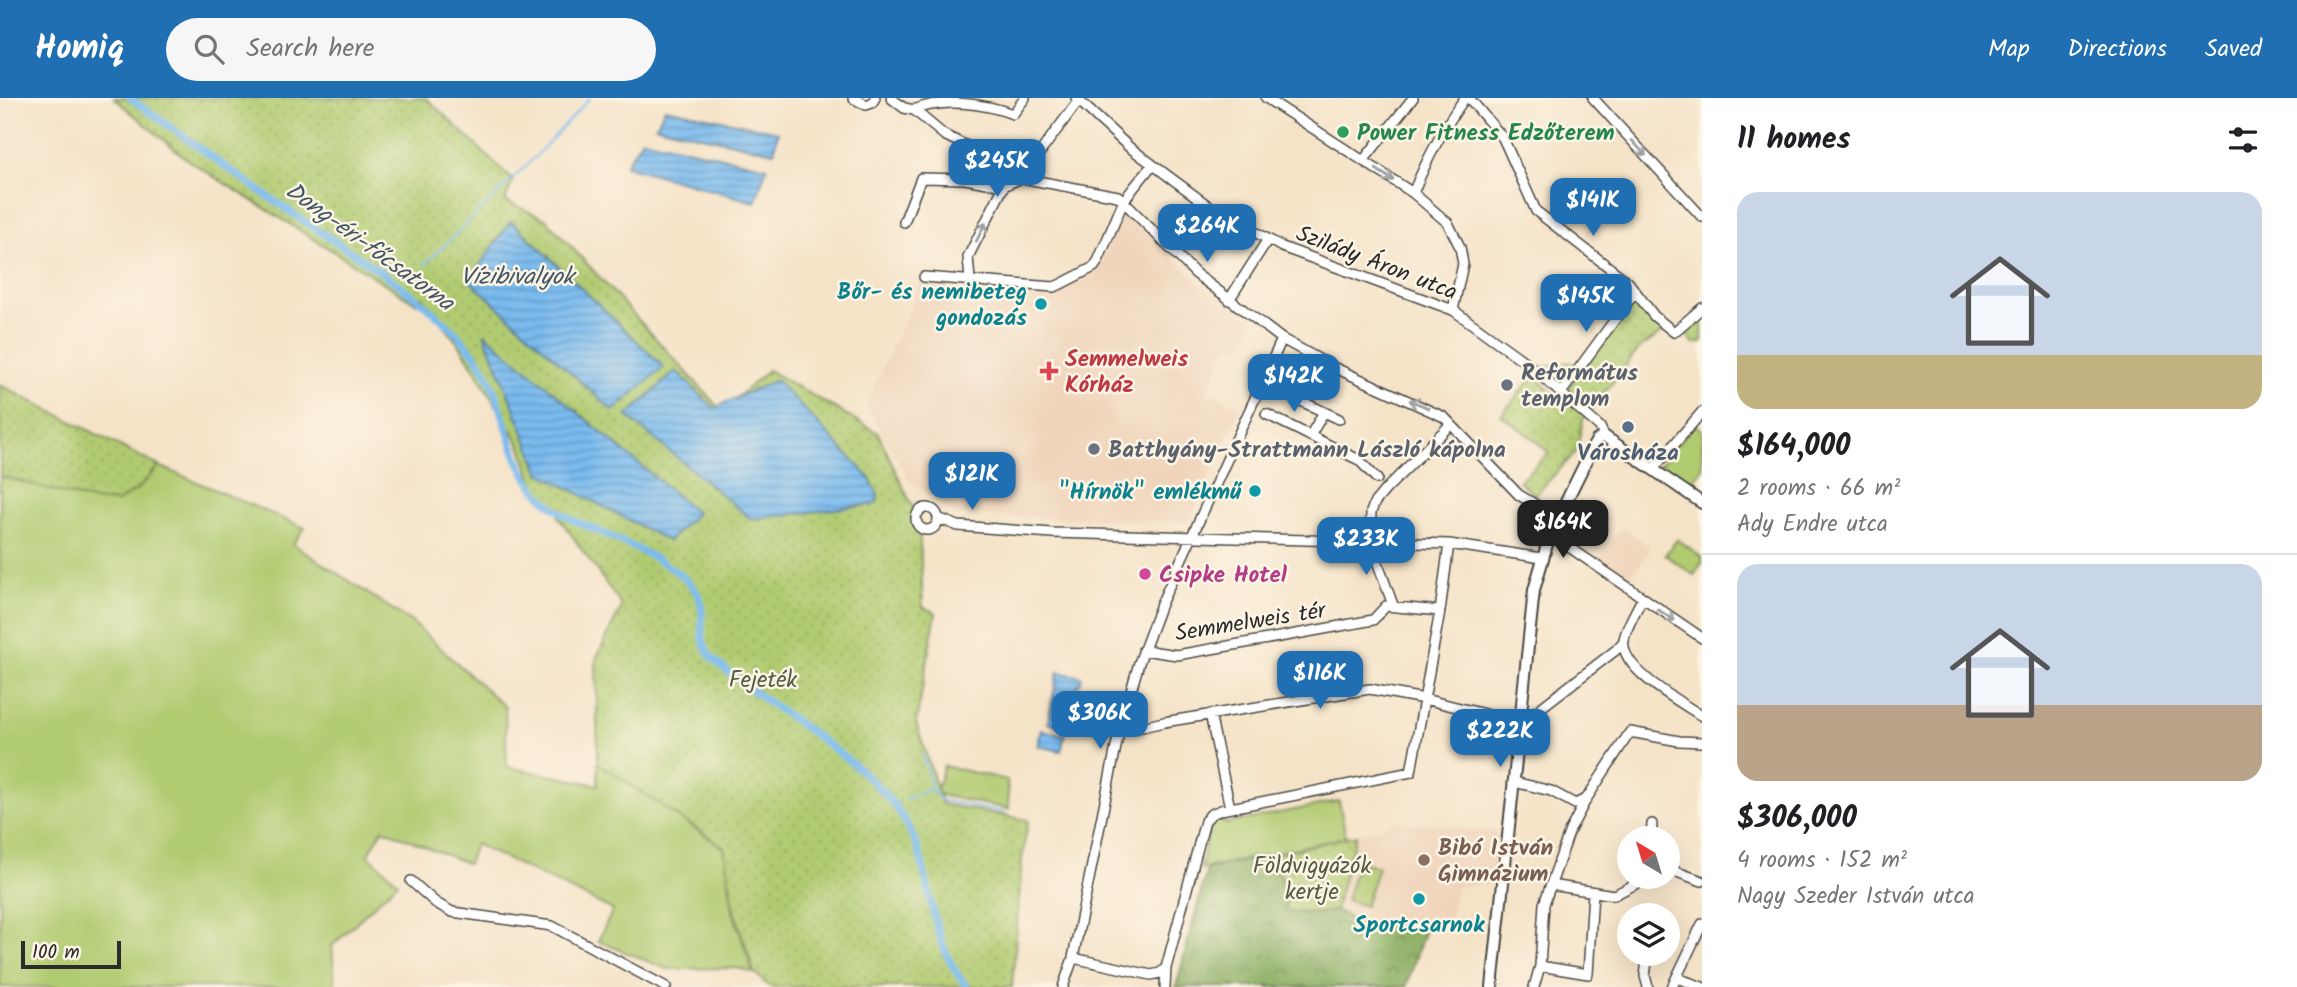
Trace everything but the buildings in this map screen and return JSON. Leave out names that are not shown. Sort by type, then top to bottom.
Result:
[{"type":"main road","points":[[1492,987],[1534,590],[1550,534],[1594,445],[1604,436],[1702,503]]},
{"type":"street","points":[[853,98],[866,106],[875,98]]},
{"type":"street","points":[[891,98],[904,108],[914,110],[944,135],[974,150],[975,156],[965,179]]},
{"type":"street","points":[[914,110],[938,101],[995,108],[1013,114],[1024,98]]},
{"type":"street","points":[[1266,98],[1413,194],[1448,223],[1461,247],[1462,274],[1453,310]]},
{"type":"street","points":[[1363,161],[1413,98]]},
{"type":"street","points":[[1413,194],[1429,155],[1447,122],[1467,98],[1503,138],[1536,211],[1628,282],[1654,316],[1674,332],[1702,308]]},
{"type":"street","points":[[1593,98],[1702,217]]},
{"type":"street","points":[[904,222],[921,178],[965,179],[1004,186],[1021,178],[1080,100]]},
{"type":"street","name":"Szilády Áron utca","points":[[1080,100],[1152,165],[1203,203],[1268,240],[1453,310],[1525,362],[1600,427],[1604,436]]},
{"type":"street","points":[[924,277],[1054,287],[1094,267],[1124,200],[1152,165]]},
{"type":"street","points":[[1021,178],[1114,195],[1124,200],[1196,274],[1282,339],[1333,367],[1432,410],[1451,424],[1525,500],[1558,518]]},
{"type":"street","points":[[970,280],[968,257],[1004,186]]},
{"type":"street","points":[[1229,300],[1268,240]]},
{"type":"street","points":[[1561,393],[1635,292]]},
{"type":"street","points":[[1063,987],[1073,958],[1119,732],[1151,625],[1282,339]]},
{"type":"street","points":[[1263,383],[1339,419]]},
{"type":"street","points":[[1310,436],[1324,412]]},
{"type":"street","points":[[1653,469],[1702,412]]},
{"type":"street","points":[[1266,414],[1359,460],[1377,479]]},
{"type":"street","points":[[1440,611],[1393,605],[1370,542],[1371,512],[1375,502],[1386,489],[1451,424]]},
{"type":"street","points":[[939,519],[958,526],[992,529],[1449,544],[1542,558]]},
{"type":"street","points":[[1550,534],[1702,638]]},
{"type":"street","points":[[1165,987],[1166,968],[1205,821],[1211,814],[1411,772],[1440,611],[1449,544]]},
{"type":"street","points":[[1119,732],[1210,714],[1370,689],[1424,699],[1521,723],[1616,650],[1624,640],[1642,599]]},
{"type":"street","name":"Semmelweis tér","points":[[1143,650],[1177,655],[1302,633],[1373,620],[1386,606],[1393,605]]},
{"type":"street","points":[[1624,640],[1626,652],[1636,669],[1650,682],[1702,716]]},
{"type":"street","points":[[1210,714],[1230,808]]},
{"type":"street","points":[[1534,987],[1540,966],[1544,904],[1570,830],[1587,798],[1630,732],[1679,741],[1702,741]]},
{"type":"street","points":[[1514,782],[1551,791],[1575,804],[1587,798]]},
{"type":"street","points":[[1680,873],[1702,881]]},
{"type":"street","points":[[411,881],[452,912],[552,926],[666,987]]},
{"type":"street","points":[[1551,885],[1614,894],[1624,889]]},
{"type":"street","points":[[1540,966],[1588,974],[1593,892]]},
{"type":"street","points":[[1702,924],[1674,982],[1702,987]]},
{"type":"street","points":[[1073,958],[1151,975],[1166,968]]},
{"type":"street","points":[[1646,966],[1645,976],[1648,987]]},
{"type":"shaded area","name":"Semmelweis Kórház","points":[[1125,208],[1195,279],[1255,322],[1239,349],[1228,344],[1207,392],[1241,407],[1189,522],[957,515],[910,482],[866,404],[922,282],[955,284],[955,292],[965,292],[965,284],[1060,290],[1097,272]]},
{"type":"shaded area","points":[[1623,526],[1649,546],[1649,553],[1629,579],[1599,556]]},
{"type":"shaded area","name":"Bibó István Gimnázium","points":[[1397,821],[1499,832],[1496,884],[1456,887],[1449,927],[1427,923],[1360,925],[1335,910],[1356,835]]},
{"type":"green space","name":"Fejeték","points":[[114,98],[426,98],[513,180],[505,201],[546,219],[722,411],[768,370],[878,433],[919,521],[923,607],[936,613],[916,723],[942,804],[1028,820],[1022,859],[1012,987],[770,987],[754,972],[734,911],[724,847],[598,763],[596,659],[622,606],[558,516],[560,508],[539,498],[520,445],[463,350],[422,297],[416,303],[189,161]]},
{"type":"green space","points":[[1635,296],[1664,331],[1639,349],[1583,420],[1577,451],[1535,495],[1519,481],[1549,453],[1501,415],[1534,376],[1560,399]]},
{"type":"green space","points":[[1702,311],[1702,343],[1693,343],[1682,328]]},
{"type":"green space","points":[[1569,362],[1575,365],[1558,383],[1554,383],[1536,368]]},
{"type":"green space","points":[[0,385],[159,466],[139,488],[117,502],[91,500],[0,476]]},
{"type":"green space","points":[[1694,424],[1702,430],[1702,470],[1687,487],[1658,467]]},
{"type":"green space","points":[[159,466],[305,528],[293,544],[413,623],[505,707],[507,767],[598,785],[598,763],[724,848],[733,911],[753,973],[738,968],[667,969],[598,941],[613,910],[475,844],[468,864],[383,829],[368,855],[398,882],[332,946],[335,987],[0,987],[0,476],[91,500],[117,502],[139,488]]},
{"type":"green space","points":[[1677,539],[1702,557],[1702,563],[1694,575],[1665,555]]},
{"type":"green space","points":[[944,766],[1007,780],[1009,809],[940,795],[937,789]]},
{"type":"green space","points":[[1339,801],[1346,837],[1201,869],[1209,824],[1223,813],[1225,824]]},
{"type":"green space","name":"Földvigyázók kertje","points":[[1356,835],[1335,910],[1319,913],[1287,912],[1276,854]]},
{"type":"green space","points":[[1276,854],[1287,912],[1319,913],[1335,910],[1360,924],[1427,923],[1406,987],[1176,987],[1207,869]]},
{"type":"green space","points":[[1358,861],[1378,867],[1365,906],[1346,900]]},
{"type":"water","points":[[665,108],[778,132],[774,152],[656,126]]},
{"type":"water","points":[[642,139],[767,167],[755,202],[625,166]]},
{"type":"water","name":"Vízibivalyok","points":[[511,221],[664,367],[613,411],[469,280]]},
{"type":"water","points":[[484,333],[697,513],[668,541],[540,473]]},
{"type":"water","points":[[676,371],[714,408],[776,380],[868,476],[878,495],[876,504],[751,519],[627,416]]},
{"type":"water","points":[[1058,672],[1082,677],[1078,684],[1071,728],[1048,723]]},
{"type":"water","points":[[1041,730],[1065,735],[1061,751],[1038,746]]},
{"type":"waterway","name":"Dong-éri-főcsatorna","points":[[130,98],[266,195],[386,275],[456,333],[488,376],[511,442],[531,484],[548,502],[571,519],[660,561],[690,583],[701,603],[703,640],[711,657],[863,773],[903,818],[921,859],[943,945],[967,987]]},
{"type":"waterway","points":[[424,265],[536,156],[590,98]]},
{"type":"waterway","points":[[922,754],[932,787]]},
{"type":"waterway","points":[[906,799],[932,788],[940,800],[1006,813]]},
{"type":"waterway","name":"Dong-éri-főcsatorna","points":[[893,804],[898,802]]},
{"type":"place","name":"Power Fitness Edzőterem","points":[[1343,132]]},
{"type":"place","name":"Bőr- és nemibeteg gondozás","points":[[1041,304]]},
{"type":"place","name":"Semmelweis Kórház","points":[[1049,371]]},
{"type":"place","name":"Református templom","points":[[1507,385]]},
{"type":"place","name":"Városháza","points":[[1628,427]]},
{"type":"place","name":"Batthyány-Strattmann László kápolna","points":[[1094,449]]},
{"type":"place","name":"\"Hírnök\" emlékmű","points":[[1255,491]]},
{"type":"place","name":"Csipke Hotel","points":[[1145,574]]},
{"type":"place","name":"Bibó István Gimnázium","points":[[1424,860]]},
{"type":"place","name":"Sportcsarnok","points":[[1419,899]]}]
